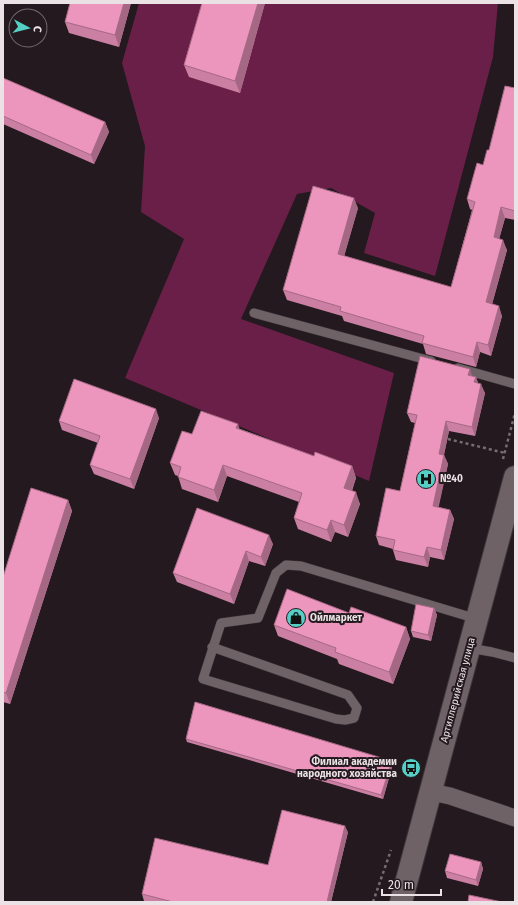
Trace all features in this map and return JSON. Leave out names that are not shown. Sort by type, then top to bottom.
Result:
[{"type":"main road","name":"Артиллерийская улица","points":[[401,902],[515,477]]},
{"type":"street","points":[[431,792],[450,796],[515,818]]},
{"type":"lane","points":[[254,313],[515,384]]},
{"type":"lane","points":[[212,647],[348,695],[357,708],[354,718],[345,720],[336,719],[203,679],[212,647],[221,623],[258,618],[276,573],[286,565],[301,566],[477,619]]},
{"type":"lane","points":[[469,648],[515,658]]},
{"type":"path","points":[[448,439],[505,453]]},
{"type":"shaded area","points":[[139,3],[498,3],[493,57],[435,276],[364,253],[375,213],[331,188],[297,194],[241,319],[394,373],[369,481],[125,378],[184,239],[141,212],[145,146],[122,63]]},
{"type":"building","points":[[70,3],[124,3],[115,35],[65,22]]},
{"type":"building","points":[[202,3],[258,3],[235,81],[184,65]]},
{"type":"building","points":[[3,78],[105,122],[91,155],[3,116]]},
{"type":"building","points":[[505,86],[515,88],[515,211],[501,207],[494,237],[503,240],[486,302],[499,306],[488,345],[477,342],[473,357],[422,343],[424,336],[340,311],[341,307],[283,290],[313,186],[354,198],[338,254],[451,287],[475,202],[467,199],[477,163],[483,165],[487,150],[489,150]]},
{"type":"building","name":"№40","points":[[420,356],[470,369],[468,375],[476,377],[474,382],[481,384],[472,427],[446,421],[439,454],[444,455],[433,506],[450,510],[441,550],[427,547],[424,557],[393,550],[395,540],[376,536],[386,488],[400,491],[417,415],[407,413]]},
{"type":"building","points":[[74,379],[156,409],[130,479],[90,465],[100,436],[59,421]]},
{"type":"building","points":[[201,411],[238,424],[236,428],[314,456],[315,452],[352,466],[344,488],[356,492],[344,525],[331,520],[327,530],[294,518],[302,493],[223,465],[214,490],[178,477],[181,467],[170,463],[182,431],[192,434]]},
{"type":"building","points":[[31,488],[68,500],[6,693],[3,692],[3,577]]},
{"type":"building","points":[[197,508],[269,535],[261,557],[246,551],[230,594],[173,573]]},
{"type":"building","points":[[287,589],[349,613],[351,607],[406,627],[389,672],[335,652],[336,648],[274,625]]},
{"type":"building","points":[[416,604],[434,608],[428,635],[411,631]]},
{"type":"building","points":[[195,702],[392,761],[381,795],[186,739]]},
{"type":"building","points":[[282,810],[345,826],[327,902],[173,902],[142,894],[155,838],[268,865]]},
{"type":"building","points":[[450,854],[481,862],[476,880],[445,871]]},
{"type":"building","points":[[469,895],[502,902],[468,902]]},
{"type":"place","name":"№40","points":[[426,479]]},
{"type":"place","name":"Ойлмаркет","points":[[296,618]]},
{"type":"place","name":"Филиал академии народного хозяйства","points":[[411,768]]}]
